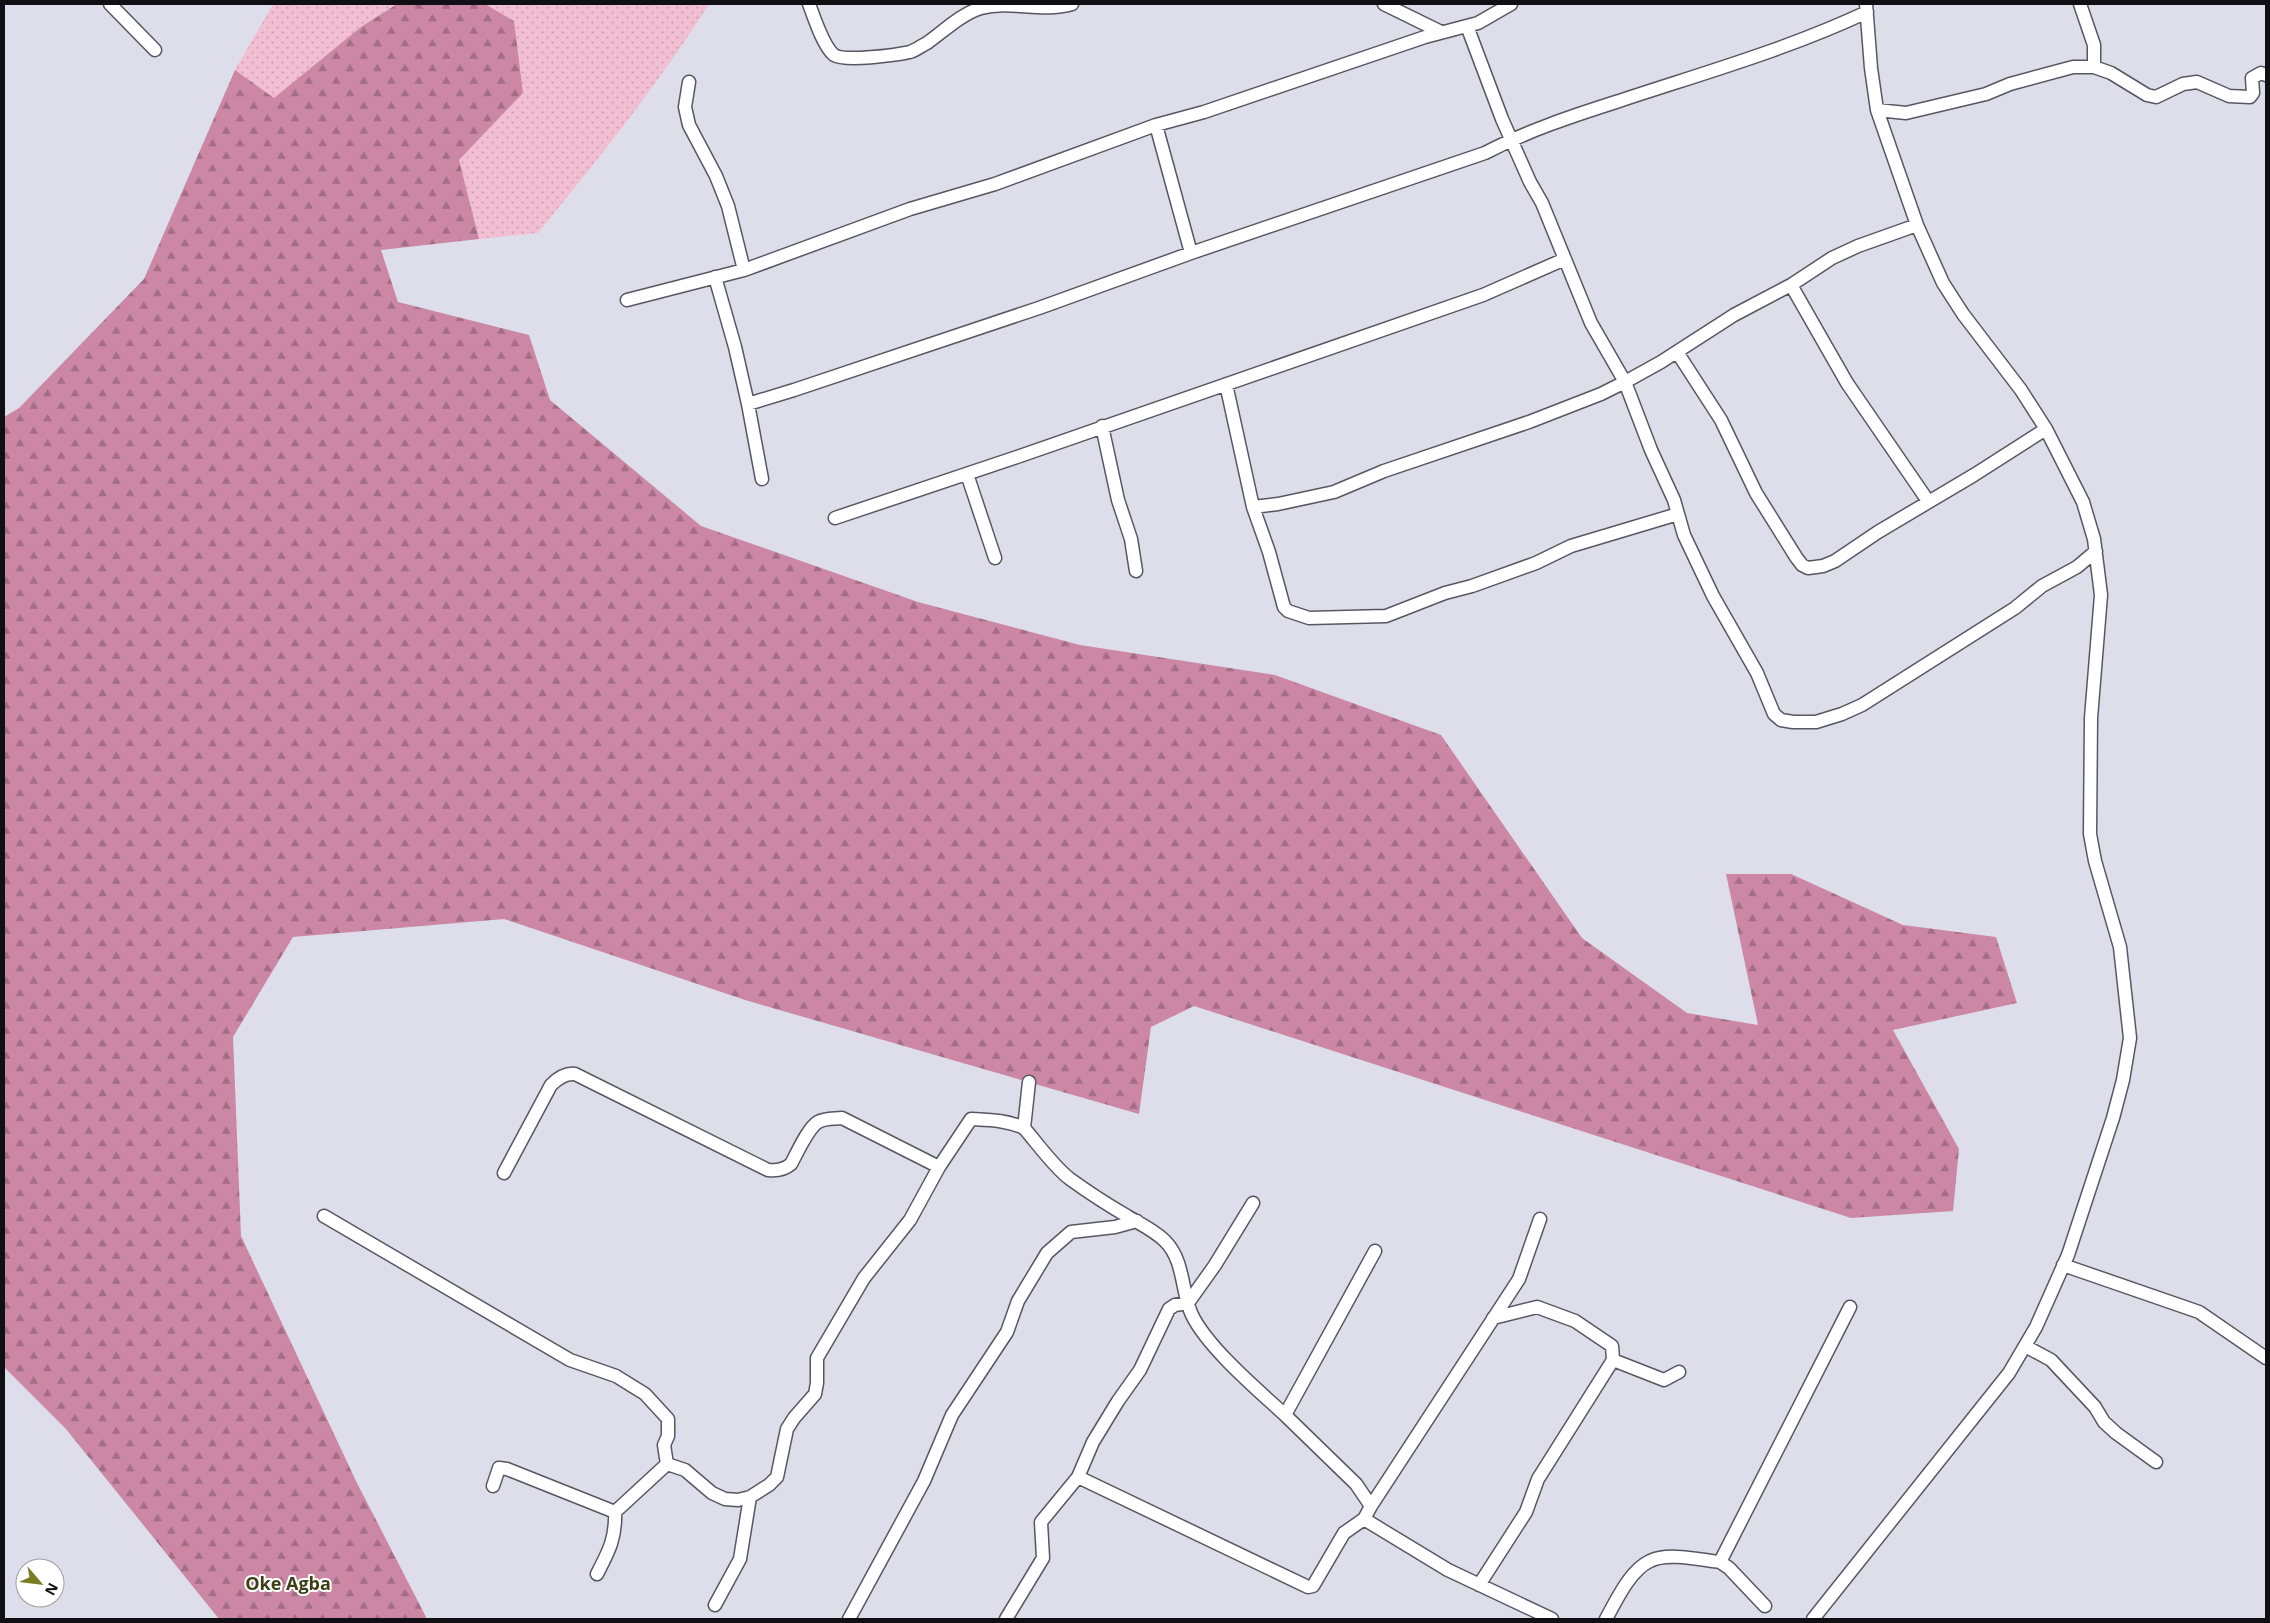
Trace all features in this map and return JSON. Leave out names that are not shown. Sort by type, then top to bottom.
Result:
[{"type":"street","points":[[110,4],[156,50]]},
{"type":"street","points":[[809,4],[820,32],[832,53],[841,58],[897,55],[913,51],[963,17],[980,8],[999,5],[1042,9],[1072,4]]},
{"type":"street","points":[[1384,4],[1441,32]]},
{"type":"street","points":[[627,300],[744,270],[910,209],[995,184],[1156,125],[1204,112],[1441,32],[1478,23],[1511,4]]},
{"type":"street","points":[[2080,4],[2094,45],[2094,67]]},
{"type":"street","points":[[748,404],[1039,308],[1191,253],[1485,153],[1510,139],[1567,118],[1770,52],[1866,8],[1877,110],[1917,225],[1943,283],[1963,314],[2021,390],[2046,429],[2083,502],[2096,551],[2101,595],[2091,718],[2090,834],[2094,861],[2120,946],[2130,1038],[2123,1080],[2113,1118],[2063,1265],[2036,1327],[2009,1373],[1813,1619]]},
{"type":"street","points":[[1467,26],[1510,139],[1542,203],[1591,323],[1625,382],[1678,514],[1684,535],[1713,596],[1757,673],[1774,714],[1781,720],[1816,722],[1842,714],[1862,705],[2015,608],[2042,586],[2077,567],[2096,551]]},
{"type":"street","points":[[1877,110],[1906,113],[1986,94],[2010,84],[2073,68],[2094,67],[2111,73],[2147,95],[2156,97],[2183,84],[2197,82],[2229,96],[2250,97],[2253,93],[2252,78],[2262,73],[2266,75]]},
{"type":"street","points":[[689,82],[685,107],[689,125],[716,176],[728,206],[744,270]]},
{"type":"street","points":[[1156,125],[1191,253]]},
{"type":"street","points":[[1253,507],[1278,504],[1334,492],[1384,471],[1529,422],[1601,394],[1677,352],[1734,315],[1791,284],[1832,258],[1858,246],[1917,225]]},
{"type":"street","points":[[835,518],[1483,295],[1565,259]]},
{"type":"street","points":[[715,277],[735,347],[762,479]]},
{"type":"street","points":[[1791,284],[1847,383],[1928,501]]},
{"type":"street","points":[[1677,352],[1721,420],[1756,493],[1802,565],[1814,568],[1835,561],[1928,501],[1974,475],[2046,429]]},
{"type":"street","points":[[1226,384],[1253,507],[1269,552],[1284,607],[1288,612],[1309,618],[1386,616],[1445,593],[1472,586],[1536,563],[1571,546],[1678,514]]},
{"type":"street","points":[[1102,426],[1136,571]]},
{"type":"street","points":[[967,474],[995,558]]},
{"type":"street","points":[[504,1173],[551,1085],[556,1080],[569,1074],[575,1074],[768,1170],[782,1169],[791,1164],[813,1126],[819,1121],[842,1118],[939,1167]]},
{"type":"street","points":[[1024,1128],[1029,1082]]},
{"type":"street","points":[[667,1464],[685,1470],[712,1493],[725,1499],[738,1500],[750,1497],[769,1485],[777,1477],[787,1429],[815,1394],[818,1383],[817,1358],[864,1278],[910,1220],[939,1167],[971,1120],[995,1120],[1010,1122],[1024,1128],[1068,1177],[1152,1230],[1166,1242],[1174,1254],[1184,1280],[1188,1303],[1201,1330],[1238,1370],[1356,1484],[1371,1506]]},
{"type":"street","points":[[1006,1619],[1043,1558],[1041,1522],[1078,1477],[1093,1442],[1140,1370],[1169,1309],[1175,1305],[1188,1303],[1215,1265],[1253,1203]]},
{"type":"street","points":[[324,1216],[570,1360],[616,1376],[645,1394],[668,1419],[668,1436],[664,1445],[667,1464]]},
{"type":"street","points":[[1078,1477],[1308,1587],[1316,1583],[1344,1533],[1364,1519],[1519,1279],[1540,1219]]},
{"type":"street","points":[[848,1619],[924,1481],[952,1415],[1007,1332],[1018,1301],[1047,1253],[1071,1232],[1115,1227],[1137,1221]]},
{"type":"street","points":[[1285,1415],[1375,1251]]},
{"type":"street","points":[[2063,1265],[2199,1312],[2266,1358]]},
{"type":"street","points":[[1478,1585],[1526,1512],[1538,1479],[1614,1360],[1612,1346],[1605,1341],[1575,1321],[1537,1307],[1493,1318]]},
{"type":"street","points":[[1720,1562],[1850,1307]]},
{"type":"street","points":[[2025,1346],[2050,1360],[2094,1407],[2104,1422],[2156,1462]]},
{"type":"street","points":[[1614,1360],[1664,1380],[1680,1372]]},
{"type":"street","points":[[615,1512],[667,1464]]},
{"type":"street","points":[[493,1486],[499,1468],[508,1469],[615,1512]]},
{"type":"street","points":[[716,1605],[740,1559],[750,1497]]},
{"type":"street","points":[[596,1574],[612,1543],[616,1530],[615,1512]]},
{"type":"street","points":[[1364,1519],[1448,1570],[1552,1619]]},
{"type":"street","points":[[1606,1619],[1626,1584],[1650,1561],[1677,1557],[1720,1562],[1730,1568],[1765,1606]]},
{"type":"shaded area","points":[[273,4],[397,4],[361,27],[274,99],[235,70]]},
{"type":"shaded area","points":[[485,4],[709,4],[648,93],[538,233],[479,239],[459,160],[523,93],[514,21]]},
{"type":"green space","points":[[397,4],[485,4],[514,21],[523,93],[459,160],[479,239],[381,250],[398,302],[529,335],[550,400],[701,526],[918,602],[1080,645],[1275,675],[1441,735],[1582,938],[1687,1013],[1758,1025],[1726,874],[1791,874],[1903,925],[1996,937],[2017,1003],[1893,1030],[1959,1149],[1953,1211],[1851,1218],[1194,1006],[1151,1027],[1139,1114],[745,1000],[504,919],[293,937],[233,1037],[241,1236],[356,1481],[427,1619],[219,1619],[66,1429],[4,1367],[4,417],[19,408],[144,279],[235,70],[274,98],[361,27]]},
{"type":"district","name":"Oke Agba","points":[[288,1583]]}]
